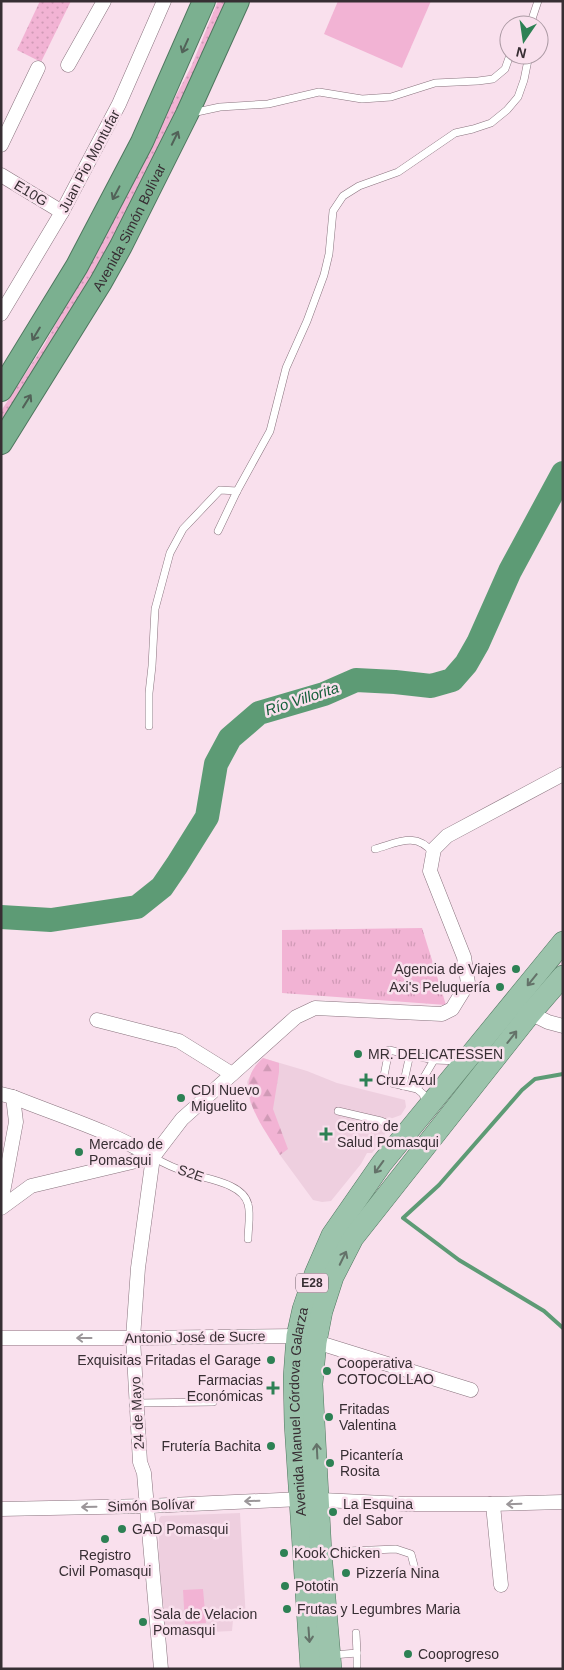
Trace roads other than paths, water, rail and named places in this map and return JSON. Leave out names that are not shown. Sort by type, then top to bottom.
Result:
[{"type":"highway","name":"Avenida Simón Bolívar","points":[[1,390],[77,266],[142,142],[204,1]]},
{"type":"highway","name":"Avenida Simón Bolívar","points":[[1,443],[122,246],[187,114],[238,1]]},
{"type":"main road","name":"Avenida Manuel Córdova Galarza","points":[[306,1339],[322,1311],[333,1277],[352,1238],[487,1069],[521,1009],[563,942]]},
{"type":"main road","name":"Avenida Manuel Córdova Galarza","points":[[331,1662],[321,1552],[295,1424],[294,1376],[306,1339],[315,1274],[332,1234],[382,1164],[408,1132],[425,1100],[467,1058],[521,1009],[563,976]]},
{"type":"main road","points":[[467,1058],[487,1069]]},
{"type":"main road","points":[[425,1100],[449,1116]]},
{"type":"main road","name":"Avenida Manuel Córdova Galarza","points":[[310,1499],[312,1669]]},
{"type":"street","points":[[68,65],[104,1]]},
{"type":"street","name":"Juan Pio Montufar","points":[[1,314],[62,212],[120,104],[164,1]]},
{"type":"street","points":[[1,146],[38,68]]},
{"type":"street","name":"E10G","points":[[1,175],[62,212]]},
{"type":"street","points":[[1,1208],[31,1186],[154,1157],[182,1119],[296,1017],[315,1008],[442,1014],[452,1009],[468,983],[464,957],[430,872],[434,849],[447,836],[563,774]]},
{"type":"street","points":[[521,1009],[563,1026]]},
{"type":"street","points":[[97,1020],[179,1041],[232,1074]]},
{"type":"street","points":[[1,1203],[16,1122],[7,1096]]},
{"type":"street","name":"S2E","points":[[7,1096],[109,1135],[154,1157]]},
{"type":"street","name":"24 de Mayo","points":[[154,1157],[138,1268],[133,1338],[140,1462],[144,1473],[148,1506],[161,1669]]},
{"type":"street","name":"Antonio José de Sucre","points":[[1,1338],[306,1339],[471,1390]]},
{"type":"street","name":"Simón Bolívar","points":[[1,1509],[148,1506],[310,1499],[353,1503],[490,1504],[563,1502]]},
{"type":"street","points":[[490,1504],[493,1505],[501,1585]]},
{"type":"lane","points":[[534,15],[538,1]]},
{"type":"lane","points":[[187,114],[220,107],[268,104],[319,92],[374,99],[391,97],[435,83],[494,79],[505,69],[506,65]]},
{"type":"lane","points":[[218,531],[237,490],[270,431],[286,368],[307,321],[324,275],[330,254],[333,212],[343,196],[358,186],[398,172],[455,133],[491,123],[518,97],[527,65]]},
{"type":"lane","points":[[149,726],[149,693],[155,609],[170,553],[183,529],[220,490],[237,490]]},
{"type":"lane","points":[[375,849],[399,841],[410,840],[424,843],[434,853]]},
{"type":"lane","points":[[434,1060],[425,1100],[403,1086],[383,1081],[389,1050],[434,1060],[467,1058]]},
{"type":"lane","points":[[403,1086],[410,1054]]},
{"type":"lane","points":[[338,1111],[381,1121],[408,1132]]},
{"type":"lane","name":"S2E","points":[[154,1157],[189,1174],[232,1186],[243,1195],[248,1203],[248,1239]]},
{"type":"lane","points":[[137,1403],[213,1402]]},
{"type":"lane","points":[[321,1552],[396,1549],[411,1554],[415,1569]]},
{"type":"lane","points":[[356,1634],[357,1666]]},
{"type":"lane","points":[[331,1662],[357,1653]]},
{"type":"waterway","name":"Río Villorita","points":[[1,917],[51,920],[137,907],[162,887],[177,865],[207,817],[216,764],[230,738],[259,713],[324,694],[356,680],[431,686],[452,680],[466,664],[478,643],[510,571],[563,473]]},
{"type":"waterway","points":[[563,1074],[535,1079],[522,1090],[439,1185],[403,1218],[459,1260],[544,1311],[563,1328]]},
{"type":"place","name":"Agencia de Viajes","points":[[516,969]]},
{"type":"place","name":"Axi's Peluquería","points":[[500,987]]},
{"type":"place","name":"MR. DELICATESSEN","points":[[358,1054]]},
{"type":"place","name":"Cruz Azul","points":[[366,1080]]},
{"type":"place","name":"CDI Nuevo Miguelito","points":[[181,1098]]},
{"type":"place","name":"Centro de Salud Pomasqui","points":[[326,1134]]},
{"type":"place","name":"Mercado de Pomasqui","points":[[79,1152]]},
{"type":"place","name":"Exquisitas Fritadas el Garage","points":[[271,1360]]},
{"type":"place","name":"Cooperativa COTOCOLLAO","points":[[327,1371]]},
{"type":"place","name":"Farmacias Económicas","points":[[273,1388]]},
{"type":"place","name":"Fritadas Valentina","points":[[329,1417]]},
{"type":"place","name":"Frutería Bachita","points":[[271,1446]]},
{"type":"place","name":"Picantería Rosita","points":[[330,1463]]},
{"type":"place","name":"La Esquina del Sabor","points":[[333,1512]]},
{"type":"place","name":"GAD Pomasqui","points":[[122,1529]]},
{"type":"place","name":"Registro Civil Pomasqui","points":[[105,1539]]},
{"type":"place","name":"Kook Chicken","points":[[284,1553]]},
{"type":"place","name":"Pizzería Nina","points":[[346,1573]]},
{"type":"place","name":"Pototin","points":[[285,1586]]},
{"type":"place","name":"Frutas y Legumbres Maria","points":[[287,1609]]},
{"type":"place","name":"Sala de Velacion Pomasqui","points":[[143,1622]]},
{"type":"place","name":"Cooprogreso","points":[[408,1654]]}]
